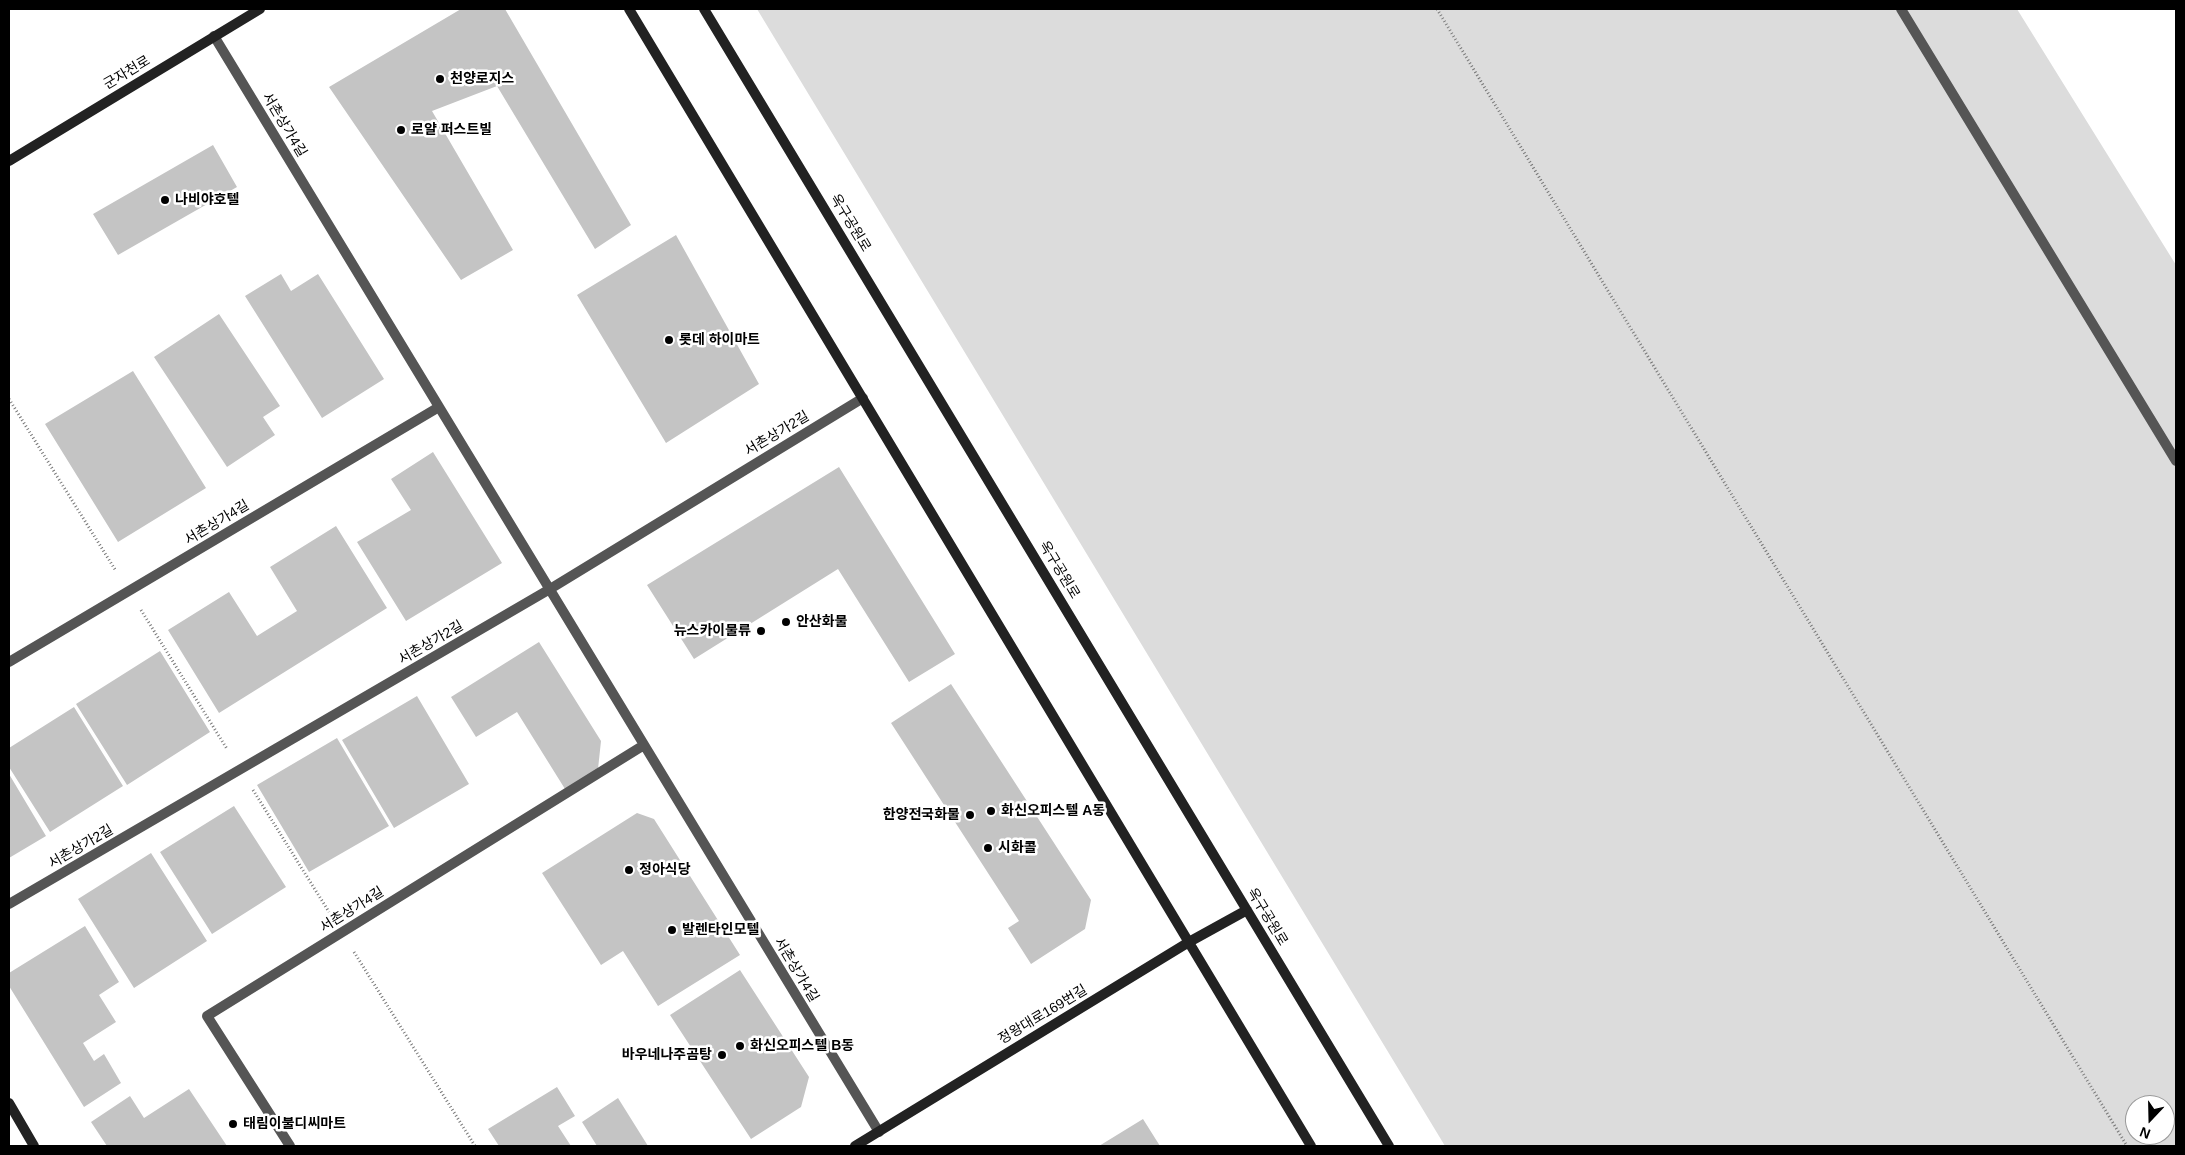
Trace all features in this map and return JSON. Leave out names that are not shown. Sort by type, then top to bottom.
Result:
[{"type":"street","name":"군자천로","points":[[9,161],[260,9]]},
{"type":"street","points":[[629,9],[1311,1146]]},
{"type":"street","name":"옥구공원로","points":[[704,9],[1389,1146]]},
{"type":"street","points":[[1901,9],[2176,461]]},
{"type":"street","name":"서촌상가4길","points":[[214,36],[878,1132]]},
{"type":"street","name":"서촌상가2길","points":[[9,904],[550,589],[863,398]]},
{"type":"street","name":"서촌상가4길","points":[[9,662],[439,407]]},
{"type":"street","name":"서촌상가4길","points":[[290,1146],[207,1016],[644,745]]},
{"type":"street","name":"정왕대로169번길","points":[[855,1146],[1189,942],[1247,910]]},
{"type":"street","points":[[9,1104],[34,1146]]},
{"type":"path","points":[[1437,9],[2127,1146]]},
{"type":"shaded area","points":[[757,9],[2017,9],[2176,265],[2176,1146],[1445,1146]]},
{"type":"building","name":"로얄 퍼스트빌","points":[[461,9],[505,9],[631,225],[595,249],[497,86],[432,111],[513,250],[461,280],[329,87]]},
{"type":"building","name":"나비야호텔","points":[[213,145],[237,187],[118,255],[93,214]]},
{"type":"building","name":"롯데 하이마트","points":[[676,235],[759,384],[666,443],[577,295]]},
{"type":"building","points":[[281,274],[291,291],[318,274],[384,379],[322,418],[245,296]]},
{"type":"building","points":[[219,314],[280,406],[263,417],[275,435],[227,467],[154,357]]},
{"type":"building","points":[[133,371],[206,488],[118,542],[45,424]]},
{"type":"building","points":[[433,452],[502,563],[406,621],[357,542],[411,510],[391,479]]},
{"type":"building","points":[[839,467],[955,654],[909,682],[838,569],[694,659],[647,585]]},
{"type":"building","points":[[336,526],[387,608],[219,713],[168,630],[229,592],[257,636],[297,611],[270,567]]},
{"type":"building","points":[[539,642],[601,741],[598,769],[565,789],[517,712],[476,737],[451,697]]},
{"type":"building","points":[[160,651],[210,732],[127,785],[76,704]]},
{"type":"building","name":"화신오피스텔 A동","points":[[951,684],[1091,900],[1085,929],[1031,964],[1008,928],[1019,921],[891,723]]},
{"type":"building","points":[[417,696],[469,784],[394,828],[342,740]]},
{"type":"building","points":[[74,707],[123,786],[50,832],[9,767],[9,748]]},
{"type":"building","points":[[337,738],[389,826],[309,872],[257,785]]},
{"type":"building","points":[[9,774],[46,836],[9,858]]},
{"type":"building","points":[[234,806],[286,887],[212,934],[160,852]]},
{"type":"building","points":[[637,813],[654,819],[740,955],[658,1006],[623,951],[601,965],[542,873]]},
{"type":"building","points":[[151,853],[207,941],[134,988],[78,899]]},
{"type":"building","points":[[85,926],[119,982],[99,995],[116,1022],[83,1043],[94,1061],[104,1054],[121,1083],[84,1107],[9,986],[9,973]]},
{"type":"building","name":"화신오피스텔 B동","points":[[740,970],[809,1077],[801,1107],[751,1139],[670,1015]]},
{"type":"building","points":[[557,1087],[575,1116],[558,1126],[571,1146],[499,1146],[488,1129]]},
{"type":"building","points":[[189,1089],[227,1146],[107,1146],[91,1122],[130,1096],[144,1118]]},
{"type":"building","points":[[618,1098],[648,1146],[597,1146],[582,1122]]},
{"type":"building","points":[[1143,1119],[1160,1146],[1099,1146]]},
{"type":"place","name":"천양로지스","points":[[440,79]]},
{"type":"place","name":"로얄 퍼스트빌","points":[[401,130]]},
{"type":"place","name":"나비야호텔","points":[[165,200]]},
{"type":"place","name":"롯데 하이마트","points":[[669,340]]},
{"type":"place","name":"안산화물","points":[[786,622]]},
{"type":"place","name":"뉴스카이물류","points":[[761,631]]},
{"type":"place","name":"화신오피스텔 A동","points":[[991,811]]},
{"type":"place","name":"한양전국화물","points":[[970,815]]},
{"type":"place","name":"시화콜","points":[[988,848]]},
{"type":"place","name":"정아식당","points":[[629,870]]},
{"type":"place","name":"발렌타인모텔","points":[[672,930]]},
{"type":"place","name":"화신오피스텔 B동","points":[[740,1046]]},
{"type":"place","name":"바우네나주곰탕","points":[[722,1055]]},
{"type":"place","name":"태림이불디씨마트","points":[[233,1124]]}]
